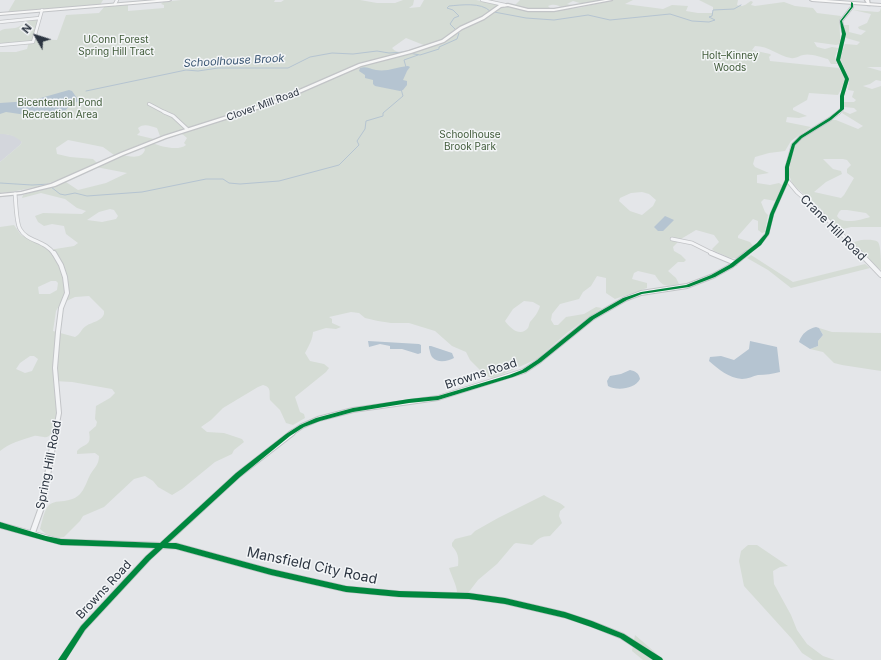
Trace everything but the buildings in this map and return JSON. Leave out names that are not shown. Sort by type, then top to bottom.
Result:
[{"type":"main road","points":[[0,14],[169,0]]},
{"type":"main road","points":[[812,0],[852,3],[868,2],[881,5]]},
{"type":"street","points":[[115,4],[117,0]]},
{"type":"street","points":[[482,0],[528,10],[554,10],[610,0]]},
{"type":"street","name":"Browns Road","points":[[62,660],[74,639],[87,623],[148,558],[243,471],[288,434],[318,419],[353,410],[438,398],[524,371],[539,361],[592,318],[625,299],[641,293],[692,285],[720,273],[735,263],[765,237],[772,214],[787,180],[787,164],[793,145],[801,137],[830,119],[842,109],[842,96],[847,79],[838,60],[844,34],[841,21],[852,7],[852,3]]},
{"type":"street","name":"Clover Mill Road","points":[[15,194],[53,185],[122,154],[187,130],[275,102],[360,65],[410,52],[443,41],[458,30],[483,18],[499,6],[505,5]]},
{"type":"street","points":[[0,45],[33,42],[42,10]]},
{"type":"street","points":[[0,23],[40,18]]},
{"type":"street","points":[[149,104],[176,118],[187,130]]},
{"type":"street","name":"Crane Hill Road","points":[[787,180],[797,192],[818,210],[881,275]]},
{"type":"street","points":[[0,195],[15,194]]},
{"type":"street","name":"Spring Hill Road","points":[[15,194],[19,228],[26,236],[50,248],[61,265],[67,293],[61,308],[57,340],[56,368],[59,413],[42,506],[32,534]]},
{"type":"street","points":[[672,239],[692,243],[706,252],[735,263]]},
{"type":"street","name":"Mansfield City Road","points":[[0,525],[32,534],[46,540],[146,546],[176,546],[271,572],[346,589],[399,594],[469,596],[505,601],[565,615],[622,636],[659,660]]},
{"type":"shaded area","points":[[0,133],[20,138],[22,142],[0,162]]},
{"type":"green space","name":"UConn Forest Spring Hill Tract","points":[[15,0],[103,0],[100,5],[8,12]]},
{"type":"green space","points":[[181,0],[275,0],[274,2],[281,2],[284,0],[360,0],[377,3],[395,3],[403,0],[414,0],[413,5],[409,8],[420,7],[424,0],[476,0],[523,10],[546,11],[578,8],[613,0],[633,0],[625,4],[663,9],[672,5],[688,6],[686,11],[713,13],[713,7],[699,0],[738,0],[737,5],[741,6],[751,1],[753,2],[751,5],[755,6],[784,2],[795,6],[813,8],[817,13],[841,16],[840,44],[836,45],[814,42],[817,47],[825,49],[832,47],[838,48],[835,57],[837,64],[831,64],[828,59],[812,55],[802,55],[796,58],[786,57],[760,46],[755,46],[752,50],[770,54],[770,61],[839,68],[846,80],[838,95],[809,93],[807,100],[793,108],[793,110],[807,116],[799,118],[787,117],[786,122],[811,127],[791,141],[785,151],[755,157],[753,164],[755,167],[769,173],[757,175],[757,183],[770,185],[779,183],[782,185],[776,201],[764,199],[761,202],[765,212],[768,215],[765,232],[762,233],[758,230],[758,221],[753,219],[738,236],[738,238],[750,242],[753,246],[742,256],[738,258],[731,258],[714,251],[712,249],[719,242],[714,235],[696,230],[681,239],[673,247],[674,251],[686,260],[684,262],[678,262],[668,271],[676,278],[679,284],[667,286],[662,284],[655,275],[638,271],[634,273],[632,279],[647,283],[647,288],[615,299],[606,293],[606,278],[597,276],[591,286],[583,292],[579,299],[560,304],[552,314],[551,320],[554,325],[558,325],[566,317],[584,314],[596,307],[602,308],[568,332],[537,359],[494,378],[489,377],[482,372],[470,360],[466,352],[452,346],[435,331],[409,323],[391,323],[365,318],[359,313],[351,312],[329,317],[332,319],[332,323],[341,327],[336,329],[326,328],[313,332],[305,353],[310,361],[324,364],[329,368],[295,397],[300,412],[304,414],[305,418],[293,425],[286,423],[280,410],[270,400],[270,391],[268,387],[263,385],[258,387],[223,408],[211,420],[201,427],[207,432],[224,433],[242,439],[244,442],[234,450],[232,454],[215,462],[182,489],[172,495],[158,487],[153,481],[145,476],[134,479],[104,507],[83,516],[64,537],[59,538],[46,534],[40,529],[44,513],[51,503],[67,501],[77,496],[83,490],[97,464],[99,456],[95,453],[77,454],[77,451],[87,444],[90,437],[89,432],[96,426],[96,406],[110,398],[115,393],[112,389],[72,382],[54,381],[56,418],[51,434],[47,437],[34,436],[20,440],[0,451],[0,227],[14,225],[21,235],[35,241],[49,250],[74,246],[78,243],[66,234],[64,226],[52,224],[44,226],[38,222],[35,216],[43,213],[82,214],[86,211],[77,208],[65,199],[41,193],[22,198],[23,195],[66,182],[78,190],[106,183],[127,173],[96,167],[122,155],[135,157],[141,155],[145,150],[143,146],[153,143],[170,148],[183,147],[186,145],[184,143],[187,138],[179,133],[160,136],[157,128],[147,125],[138,128],[140,132],[137,135],[154,139],[114,155],[103,147],[68,140],[56,148],[57,154],[93,159],[97,163],[50,183],[13,192],[0,193],[0,162],[22,142],[7,134],[0,134],[0,52],[16,52],[27,49],[29,42],[0,44],[0,31],[15,28],[28,21],[38,19],[39,21],[33,39],[57,40],[66,15],[99,13],[105,6],[128,5],[128,11],[164,8],[164,5],[161,4],[163,2]],"holes":[[[406,38],[426,46],[404,53],[396,51],[392,48]],[[642,192],[649,194],[656,200],[653,206],[642,215],[630,211],[619,201],[620,198],[631,193]],[[110,209],[114,210],[118,216],[116,219],[102,222],[87,220],[99,212]],[[51,281],[56,281],[58,283],[57,290],[50,294],[39,294],[38,287]],[[89,296],[104,311],[104,314],[99,320],[84,327],[75,337],[53,331],[56,311],[60,304],[75,297]],[[524,301],[533,302],[540,306],[525,331],[518,332],[509,326],[505,321],[513,309]],[[30,356],[34,356],[38,359],[32,371],[25,373],[16,369],[20,363]]]},
{"type":"green space","points":[[520,0],[604,0],[583,4],[573,1],[567,4],[576,6],[564,8],[553,5],[548,6],[550,8],[537,10],[514,6]]},
{"type":"green space","points":[[881,8],[881,67],[867,67],[881,71],[881,81],[876,80],[863,86],[872,89],[881,86],[881,227],[851,227],[839,230],[819,207],[793,185],[789,175],[790,160],[793,146],[801,139],[831,120],[836,120],[858,129],[863,126],[842,113],[843,111],[850,114],[857,111],[854,108],[844,107],[844,102],[854,102],[856,100],[852,97],[854,91],[848,90],[849,80],[840,58],[845,44],[857,45],[860,42],[846,38],[844,25],[849,25],[849,32],[861,35],[866,31],[859,29],[858,27],[867,23],[871,14],[853,10],[880,11]],"holes":[[[823,159],[843,159],[847,160],[851,165],[847,169],[847,173],[854,178],[841,198],[814,192],[826,182],[842,174],[841,171],[833,169]],[[841,210],[866,213],[870,217],[847,221],[839,219],[837,216],[839,212]]]},
{"type":"green space","points":[[861,240],[872,240],[878,242],[881,270],[851,243]]},
{"type":"green space","points":[[751,255],[793,282],[865,264],[870,268],[791,288],[768,270],[747,258]]},
{"type":"green space","points":[[819,328],[832,332],[881,333],[881,371],[834,363],[823,352],[810,349],[818,346],[818,341],[823,335]]},
{"type":"green space","points":[[544,495],[565,507],[560,511],[559,516],[562,523],[550,536],[540,538],[532,545],[514,544],[497,564],[478,580],[468,593],[457,592],[449,568],[458,566],[458,555],[452,546],[455,539],[471,535],[475,531],[498,518]]},
{"type":"green space","points":[[748,545],[757,545],[788,566],[780,567],[773,571],[774,584],[791,615],[797,630],[807,644],[823,656],[835,660],[813,660],[802,653],[792,639],[744,586],[739,561],[741,551]]},
{"type":"green space","points":[[635,635],[664,660],[643,660],[632,651]]},
{"type":"water","points":[[408,66],[410,67],[403,80],[407,81],[407,85],[400,91],[375,86],[373,84],[373,80],[365,78],[365,75],[359,71],[362,67],[384,70]]},
{"type":"water","points":[[69,90],[72,91],[79,101],[71,104],[65,111],[53,116],[40,117],[6,112],[0,114],[0,103],[30,101]]},
{"type":"water","points":[[665,216],[674,220],[663,231],[658,231],[654,227]]},
{"type":"water","points":[[816,327],[819,328],[823,335],[818,341],[818,346],[810,349],[799,342],[806,332]]},
{"type":"water","points":[[368,341],[419,344],[421,345],[421,353],[418,354],[402,349],[390,349],[390,346],[380,344],[369,347]]},
{"type":"water","points":[[750,341],[777,347],[780,372],[742,379],[724,373],[709,361],[710,357],[721,356],[734,360],[749,349]]},
{"type":"water","points":[[429,346],[452,353],[454,358],[437,361],[432,357],[430,352]]},
{"type":"water","points":[[630,370],[639,375],[640,379],[634,385],[621,389],[608,386],[607,381],[610,376],[621,374]]},
{"type":"waterway","name":"Schoolhouse Brook","points":[[409,53],[420,55],[439,49],[439,47],[457,39],[459,33],[450,24],[454,18],[459,16],[453,10],[447,8],[449,6],[476,5],[490,11]]},
{"type":"waterway","name":"Schoolhouse Brook","points":[[494,12],[526,18],[554,20],[588,15],[610,20],[670,14],[692,21],[709,22],[715,20],[709,17],[712,16],[713,10],[734,9],[741,5]]},
{"type":"waterway","name":"Schoolhouse Brook","points":[[86,91],[186,70],[198,71],[218,68],[288,68],[310,57],[332,53],[353,54],[377,51],[389,53],[405,52]]},
{"type":"waterway","points":[[406,67],[404,60],[418,55]]},
{"type":"waterway","points":[[51,187],[60,194],[65,195],[75,193],[87,196],[142,192],[206,179],[223,179],[229,183],[240,184],[279,181],[339,165],[359,145],[357,141],[365,129],[366,121],[383,116],[383,113],[403,96],[401,89]]},
{"type":"waterway","points":[[0,183],[32,185],[51,184]]},
{"type":"cycle path","points":[[62,660],[83,628],[148,558],[238,475],[288,435],[302,426],[318,419],[353,410],[438,398],[524,371],[539,361],[592,318],[625,299],[641,293],[687,286],[713,276],[731,266],[759,244],[767,234],[772,214],[787,180],[787,167],[793,145],[801,137],[830,119],[842,109],[842,96],[847,79],[838,60],[844,34],[841,21],[852,7],[852,3]]},
{"type":"cycle path","points":[[0,525],[61,542],[176,546],[271,572],[346,589],[399,594],[469,596],[505,601],[565,615],[592,624],[622,636],[659,660]]},
{"type":"park label","name":"Holt–Kinney Woods","points":[[730,62]]},
{"type":"park label","name":"Bicentennial Pond Recreation Area","points":[[60,108]]},
{"type":"park label","name":"Schoolhouse Brook Park","points":[[470,140]]}]
